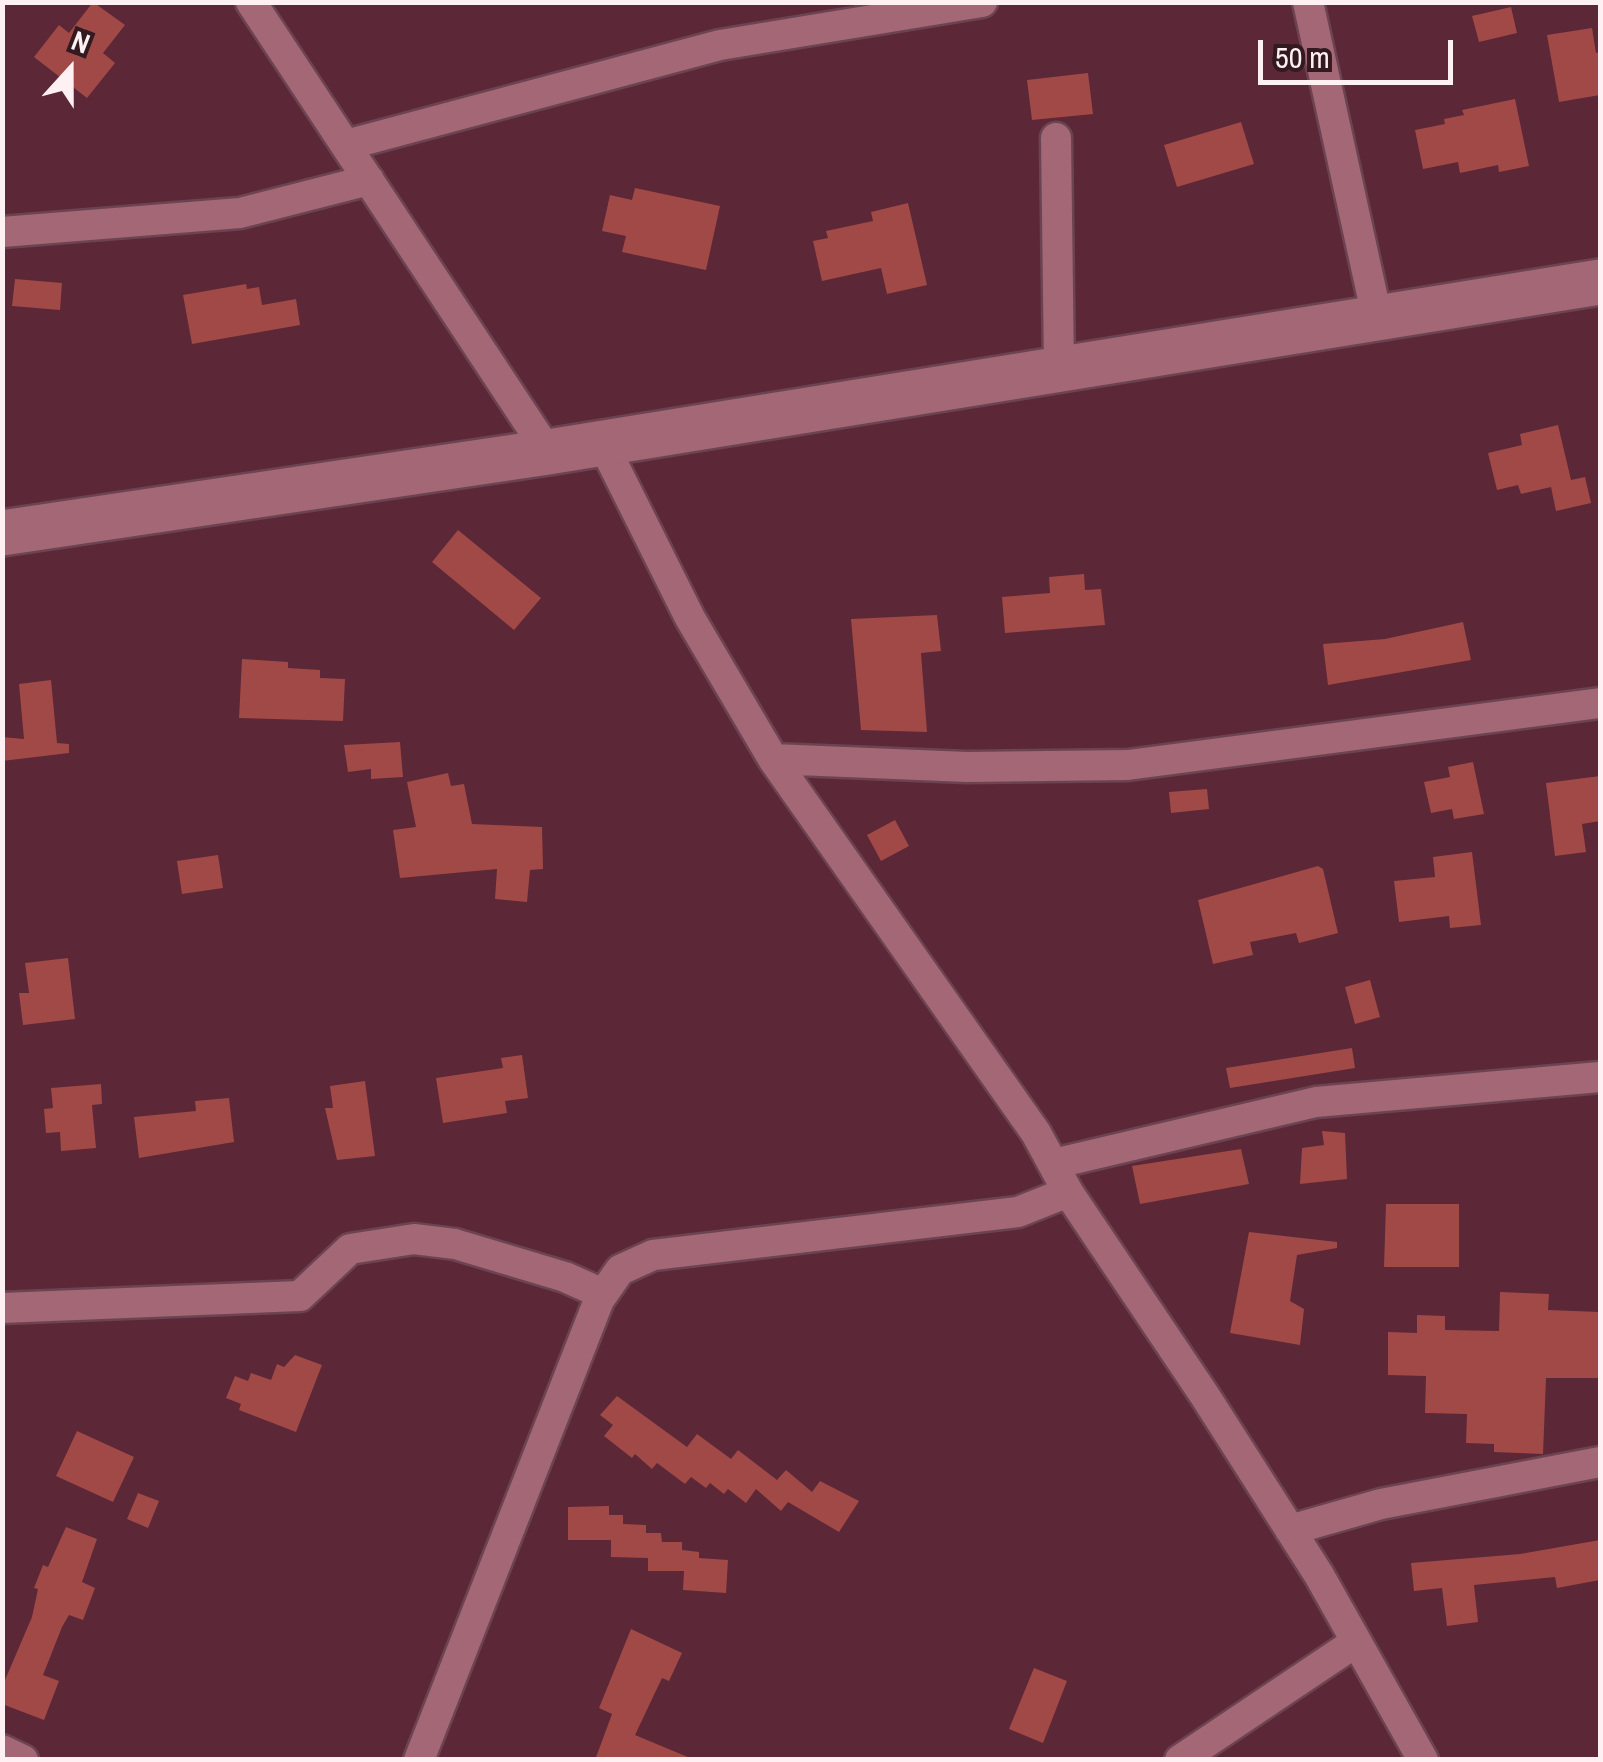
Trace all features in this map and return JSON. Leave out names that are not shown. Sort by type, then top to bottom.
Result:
[{"type":"street","points":[[251,2],[548,452]]},
{"type":"street","points":[[346,144],[720,44],[982,2]]},
{"type":"street","points":[[1308,2],[1377,318]]},
{"type":"street","points":[[1056,138],[1058,368]]},
{"type":"street","points":[[2,232],[240,213],[369,180]]},
{"type":"street","points":[[2,533],[548,452],[601,440],[1600,282]]},
{"type":"street","points":[[601,440],[690,618],[773,760],[1053,1164],[1290,1530],[1423,1760]]},
{"type":"street","points":[[773,760],[966,767],[1128,765],[1600,703]]},
{"type":"street","points":[[1053,1164],[1316,1102],[1600,1077]]},
{"type":"street","points":[[419,1760],[568,1370],[603,1294],[620,1270],[653,1255],[1018,1212],[1068,1192]]},
{"type":"street","points":[[2,1308],[300,1296],[350,1249],[414,1239],[455,1244],[565,1277],[603,1294]]},
{"type":"street","points":[[1290,1530],[1381,1504],[1600,1462]]},
{"type":"street","points":[[1180,1760],[1356,1642]]},
{"type":"street","points":[[2,1750],[22,1760]]},
{"type":"building","points":[[93,2],[125,25],[103,53],[115,63],[87,98],[34,57],[59,25],[69,33]]},
{"type":"building","points":[[1511,7],[1517,33],[1479,42],[1472,16]]},
{"type":"building","points":[[1592,28],[1596,53],[1600,52],[1600,95],[1559,102],[1547,35]]},
{"type":"building","points":[[1088,73],[1093,114],[1032,120],[1027,80]]},
{"type":"building","points":[[1515,99],[1529,166],[1499,172],[1498,165],[1460,173],[1458,162],[1423,169],[1415,130],[1445,124],[1444,119],[1464,115],[1462,110]]},
{"type":"building","points":[[1241,122],[1254,164],[1177,187],[1164,145]]},
{"type":"building","points":[[635,188],[720,206],[706,270],[622,252],[626,236],[602,231],[610,195],[632,200]]},
{"type":"building","points":[[908,203],[927,285],[887,294],[881,268],[822,281],[813,241],[828,238],[826,231],[873,221],[871,212]]},
{"type":"building","points":[[15,279],[62,283],[60,310],[12,306]]},
{"type":"building","points":[[246,284],[247,289],[259,287],[262,305],[296,299],[300,325],[192,344],[183,295]]},
{"type":"building","points":[[1558,425],[1571,480],[1585,477],[1591,503],[1556,511],[1551,487],[1521,494],[1518,485],[1497,490],[1488,453],[1522,445],[1520,434]]},
{"type":"building","points":[[458,530],[541,598],[514,630],[432,562]]},
{"type":"building","points":[[1084,574],[1085,590],[1101,589],[1105,625],[1005,633],[1002,597],[1050,593],[1049,577]]},
{"type":"building","points":[[937,615],[941,651],[921,653],[927,732],[861,730],[851,619]]},
{"type":"building","points":[[1463,622],[1471,660],[1328,685],[1323,644],[1385,639]]},
{"type":"building","points":[[242,659],[288,662],[288,668],[320,670],[320,678],[345,679],[343,721],[239,718]]},
{"type":"building","points":[[51,680],[57,743],[69,744],[69,753],[2,761],[2,737],[24,739],[19,684]]},
{"type":"building","points":[[400,742],[403,777],[371,779],[371,769],[348,772],[344,745]]},
{"type":"building","points":[[1473,762],[1484,814],[1454,819],[1452,809],[1431,813],[1424,782],[1450,777],[1448,767]]},
{"type":"building","points":[[448,773],[451,786],[464,784],[472,824],[542,827],[543,869],[530,870],[527,902],[495,899],[497,869],[400,878],[393,830],[416,827],[407,782]]},
{"type":"building","points":[[1600,776],[1600,821],[1582,824],[1586,852],[1555,856],[1546,783]]},
{"type":"building","points":[[1207,789],[1209,809],[1171,813],[1169,792]]},
{"type":"building","points":[[895,820],[909,846],[881,861],[867,835]]},
{"type":"building","points":[[1472,852],[1481,925],[1450,928],[1449,916],[1399,922],[1394,881],[1435,877],[1433,857]]},
{"type":"building","points":[[218,855],[223,888],[182,894],[177,861]]},
{"type":"building","points":[[1318,866],[1323,869],[1338,933],[1299,943],[1296,933],[1250,942],[1253,955],[1213,964],[1198,900]]},
{"type":"building","points":[[68,958],[75,1019],[23,1025],[19,993],[29,993],[25,963]]},
{"type":"building","points":[[1370,980],[1380,1017],[1355,1024],[1345,987]]},
{"type":"building","points":[[1352,1048],[1355,1068],[1230,1088],[1226,1068]]},
{"type":"building","points":[[522,1055],[528,1098],[505,1101],[507,1113],[443,1123],[436,1078],[503,1068],[501,1058]]},
{"type":"building","points":[[365,1081],[375,1156],[337,1160],[325,1108],[333,1108],[330,1086]]},
{"type":"building","points":[[101,1084],[102,1104],[92,1105],[96,1148],[61,1151],[60,1132],[46,1133],[44,1109],[53,1108],[51,1088]]},
{"type":"building","points":[[229,1098],[234,1142],[139,1158],[134,1117],[196,1111],[195,1101]]},
{"type":"building","points":[[1322,1131],[1345,1133],[1347,1179],[1300,1184],[1302,1148],[1324,1145]]},
{"type":"building","points":[[1241,1149],[1249,1184],[1140,1204],[1132,1166]]},
{"type":"building","points":[[1386,1204],[1459,1204],[1459,1267],[1384,1267]]},
{"type":"building","points":[[1249,1232],[1337,1242],[1337,1248],[1297,1255],[1290,1301],[1304,1309],[1300,1345],[1230,1333]]},
{"type":"building","points":[[1500,1292],[1549,1294],[1548,1310],[1600,1312],[1600,1378],[1546,1378],[1543,1454],[1494,1452],[1494,1444],[1466,1443],[1467,1414],[1425,1413],[1426,1376],[1388,1375],[1388,1332],[1417,1333],[1417,1315],[1445,1316],[1445,1330],[1499,1331]]},
{"type":"building","points":[[295,1355],[322,1365],[296,1432],[239,1410],[241,1404],[226,1398],[235,1376],[248,1381],[251,1373],[271,1380],[277,1364],[284,1367]]},
{"type":"building","points":[[617,1396],[687,1447],[697,1434],[731,1459],[738,1450],[777,1480],[786,1470],[812,1492],[820,1481],[859,1501],[839,1532],[788,1502],[781,1511],[756,1489],[746,1503],[728,1489],[724,1494],[710,1483],[706,1488],[691,1477],[685,1484],[657,1463],[652,1469],[635,1454],[632,1458],[604,1436],[613,1425],[600,1415]]},
{"type":"building","points":[[77,1431],[134,1457],[113,1502],[56,1476]]},
{"type":"building","points":[[138,1493],[159,1501],[148,1528],[127,1519]]},
{"type":"building","points":[[609,1506],[609,1515],[623,1515],[623,1524],[646,1525],[646,1533],[661,1533],[662,1542],[682,1542],[682,1550],[699,1552],[699,1558],[728,1560],[726,1593],[683,1590],[684,1571],[648,1571],[648,1558],[611,1557],[611,1540],[568,1540],[568,1507]]},
{"type":"building","points":[[66,1527],[97,1539],[82,1582],[95,1588],[83,1620],[69,1615],[43,1675],[59,1681],[44,1720],[2,1704],[2,1687],[32,1617],[38,1589],[34,1588],[43,1565],[48,1567]]},
{"type":"building","points":[[1600,1540],[1600,1580],[1557,1588],[1555,1577],[1474,1585],[1478,1622],[1447,1626],[1442,1588],[1414,1591],[1411,1563],[1520,1554]]},
{"type":"building","points":[[631,1629],[682,1653],[669,1681],[662,1678],[635,1735],[695,1760],[595,1760],[612,1714],[599,1708]]},
{"type":"building","points":[[1034,1668],[1067,1681],[1043,1743],[1009,1729]]}]
